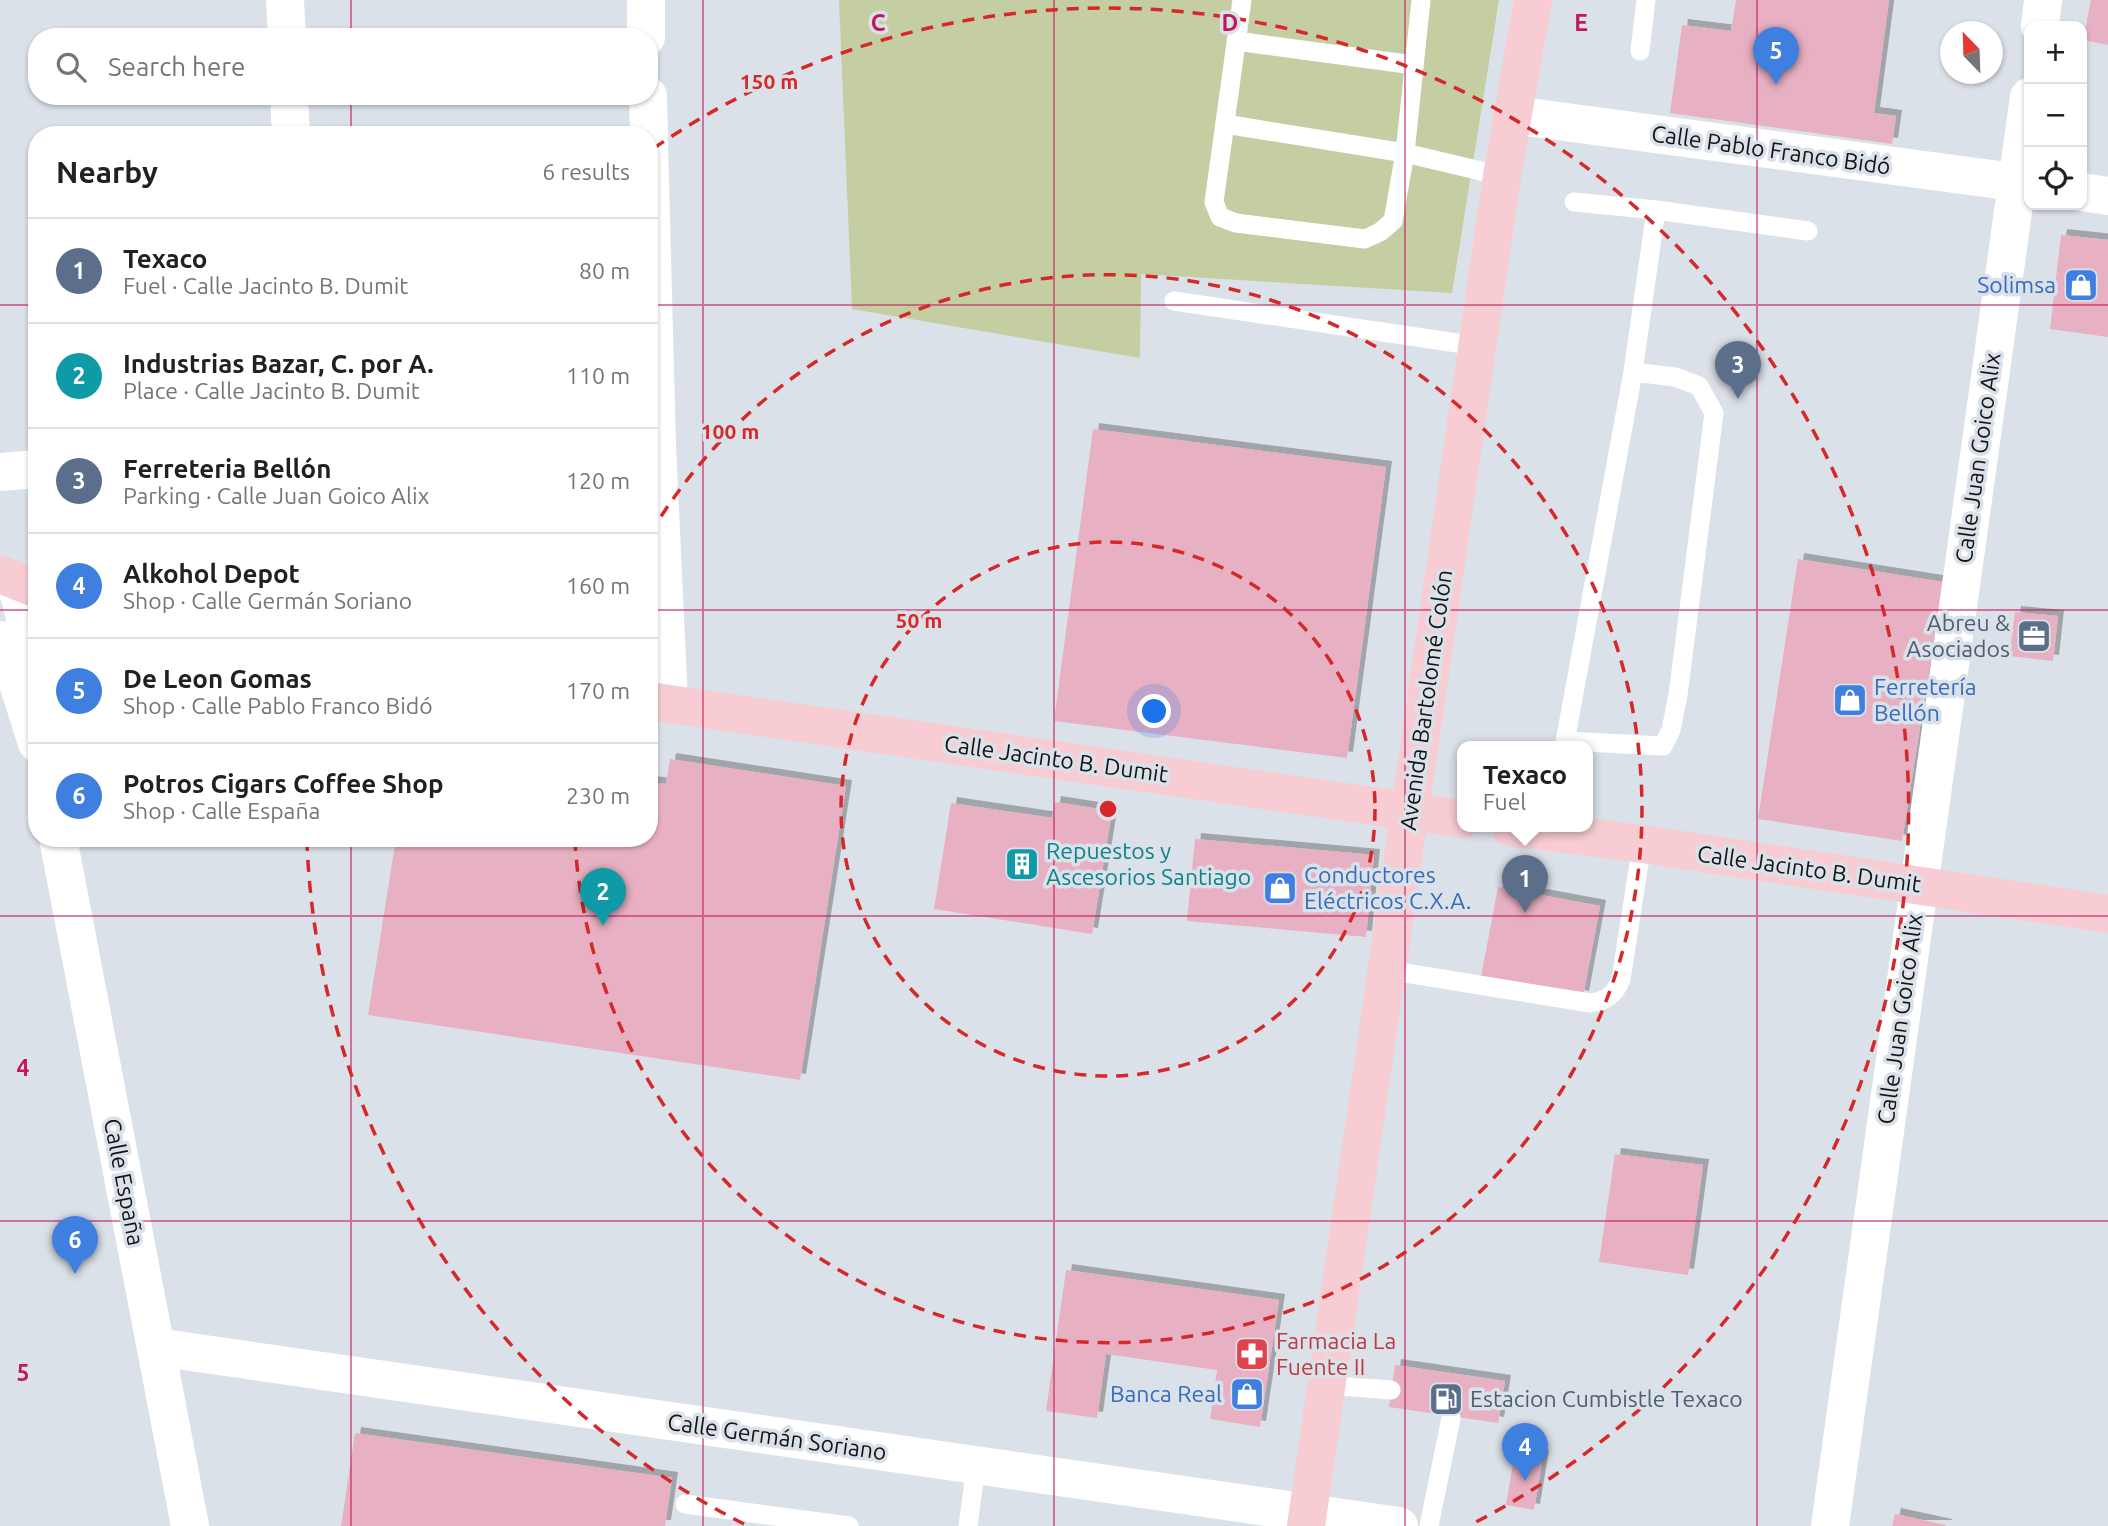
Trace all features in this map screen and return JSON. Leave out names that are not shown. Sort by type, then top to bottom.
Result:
[{"type":"main road","name":"Avenida Bartolomé Colón","points":[[1307,1520],[1502,176],[1533,0]]},
{"type":"main road","name":"Calle Jacinto B. Dumit","points":[[659,702],[1457,818]]},
{"type":"main road","name":"Calle Jacinto B. Dumit","points":[[1552,832],[2108,914]]},
{"type":"street","points":[[285,0],[287,28]]},
{"type":"street","points":[[646,0],[646,28]]},
{"type":"street","points":[[2041,21],[2043,0]]},
{"type":"street","points":[[289,105],[291,126]]},
{"type":"street","points":[[648,105],[649,126]]},
{"type":"street","name":"Calle Pablo Franco Bidó","points":[[1513,116],[2023,184]]},
{"type":"street","name":"Calle Juan Goico Alix","points":[[1830,1526],[1919,885],[2023,184],[2026,147]]},
{"type":"street","points":[[2087,193],[2108,196]]},
{"type":"street","points":[[0,472],[28,470]]},
{"type":"street","points":[[17,581],[28,640]]},
{"type":"street","points":[[0,640],[11,661],[28,715]]},
{"type":"street","points":[[658,659],[659,702]]},
{"type":"street","name":"Calle España","points":[[60,847],[190,1526]]},
{"type":"street","name":"Calle Germán Soriano","points":[[156,1347],[976,1466],[1307,1520],[1399,1526]]},
{"type":"lane","points":[[1242,0],[1214,202],[1220,217],[1236,223],[1364,239],[1380,232],[1393,221],[1405,153],[1421,0]]},
{"type":"lane","points":[[1640,51],[1646,0]]},
{"type":"lane","points":[[1236,41],[1414,65]]},
{"type":"lane","points":[[1225,124],[1405,153],[1502,176]]},
{"type":"lane","points":[[1574,202],[1808,230]]},
{"type":"lane","points":[[1565,741],[1633,372],[1656,210]]},
{"type":"lane","points":[[1174,301],[1477,346]]},
{"type":"lane","points":[[1593,745],[1663,746],[1671,730],[1678,695],[1714,413],[1699,386],[1675,377],[1633,372]]},
{"type":"lane","points":[[1387,970],[1590,1003],[1601,1002],[1618,989],[1621,979],[1642,844]]},
{"type":"lane","points":[[1327,1385],[1391,1390]]},
{"type":"lane","points":[[1429,1526],[1451,1418]]},
{"type":"lane","points":[[968,1526],[976,1466]]},
{"type":"lane","points":[[685,1504],[849,1526]]},
{"type":"green space","points":[[839,0],[1499,0],[1452,293],[1141,274],[1140,358],[852,309]]},
{"type":"building","points":[[1736,0],[1889,0],[1874,113],[1896,116],[1892,144],[1670,113],[1682,25],[1731,31]]},
{"type":"building","points":[[2091,0],[2108,0],[2108,45],[2087,41],[2087,21]]},
{"type":"building","name":"Solimsa","points":[[2061,235],[2108,240],[2108,337],[2050,329]]},
{"type":"building","points":[[1093,429],[1386,467],[1347,758],[1054,721]]},
{"type":"building","name":"Ferretería Bellón","points":[[1798,559],[1943,582],[1902,841],[1758,819]]},
{"type":"building","name":"Abreu & Asociados","points":[[2015,612],[2058,616],[2053,661],[2009,656]]},
{"type":"building","points":[[670,759],[846,786],[800,1080],[368,1015],[395,847],[658,847],[658,783],[666,784]]},
{"type":"building","name":"Repuestos y Ascesorios Santiago","points":[[1055,802],[1112,811],[1092,934],[934,909],[951,803],[1052,818]]},
{"type":"building","name":"Conductores Eléctricos C.X.A.","points":[[1195,839],[1374,855],[1366,937],[1187,921]]},
{"type":"building","points":[[1498,887],[1600,906],[1583,997],[1481,977]]},
{"type":"building","points":[[1615,1154],[1703,1165],[1688,1275],[1599,1262]]},
{"type":"building","points":[[1066,1270],[1279,1300],[1260,1427],[1210,1419],[1217,1370],[1106,1354],[1097,1418],[1046,1411]]},
{"type":"building","name":"Estacion Cumbistle Texaco","points":[[1395,1365],[1505,1381],[1498,1423],[1389,1407]]},
{"type":"building","points":[[355,1433],[672,1478],[665,1526],[341,1526]]},
{"type":"building","points":[[1515,1452],[1543,1456],[1534,1510],[1506,1505]]},
{"type":"building","points":[[1895,1514],[1946,1525],[1946,1526],[1892,1526]]},
{"type":"place","name":"De Leon Gomas","points":[[1776,85]]},
{"type":"place","name":"Solimsa","points":[[2081,285]]},
{"type":"place","name":"Ferreteria Bellón","points":[[1738,399]]},
{"type":"place","name":"Abreu & Asociados","points":[[2034,636]]},
{"type":"place","name":"Ferretería Bellón","points":[[1850,700]]},
{"type":"place","name":"Repuestos y Ascesorios Santiago","points":[[1022,864]]},
{"type":"place","name":"Conductores Eléctricos C.X.A.","points":[[1280,888]]},
{"type":"place","name":"Texaco","points":[[1525,913]]},
{"type":"place","name":"Industrias Bazar, C. por A.","points":[[603,926]]},
{"type":"place","name":"Potros Cigars Coffee Shop","points":[[75,1274]]},
{"type":"place","name":"Farmacia La Fuente II","points":[[1252,1354]]},
{"type":"place","name":"Banca Real","points":[[1247,1394]]},
{"type":"place","name":"Estacion Cumbistle Texaco","points":[[1446,1399]]},
{"type":"place","name":"Alkohol Depot","points":[[1525,1481]]}]
